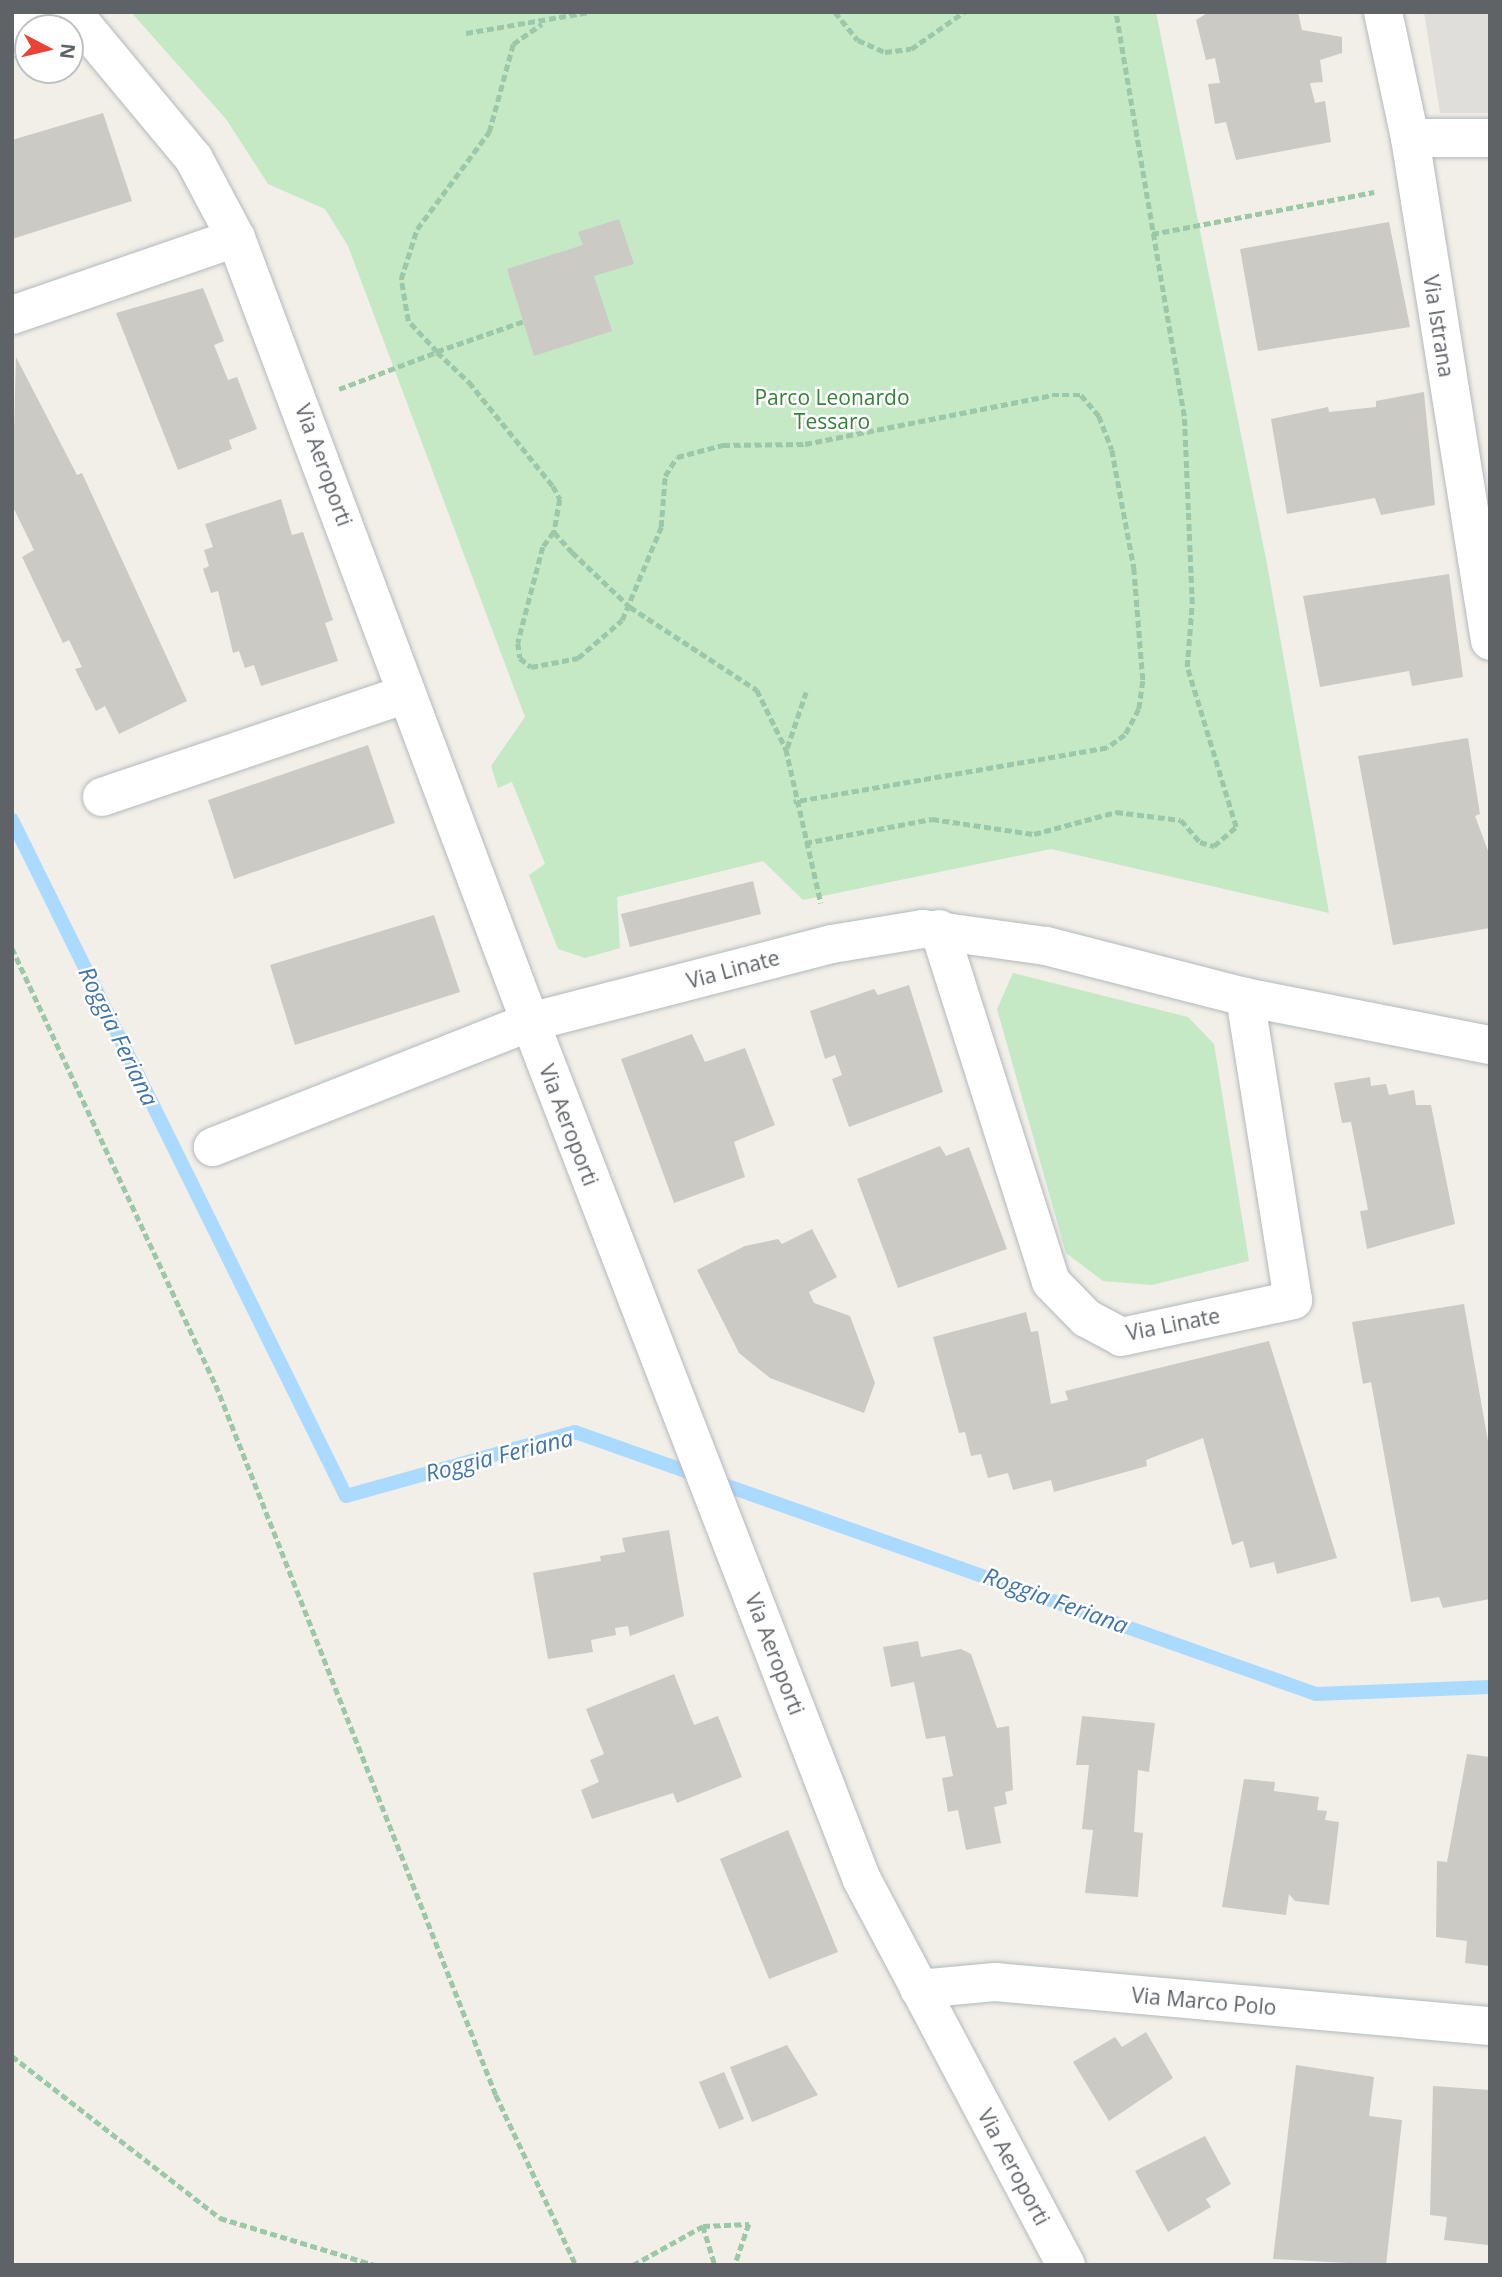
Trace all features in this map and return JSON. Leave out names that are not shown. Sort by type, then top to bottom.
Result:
[{"type":"street","points":[[12,37],[50,12]]},
{"type":"street","name":"Via Aeroporti","points":[[72,12],[194,159],[236,238],[302,402],[406,694],[530,1022],[862,1880],[1066,2265]]},
{"type":"street","name":"Via Istrana","points":[[1382,12],[1410,138],[1485,594],[1490,641]]},
{"type":"street","points":[[1410,138],[1490,138]]},
{"type":"street","points":[[12,315],[236,238]]},
{"type":"street","points":[[102,797],[406,694]]},
{"type":"street","name":"Via Linate","points":[[530,1022],[832,943],[939,929],[1046,946],[1245,997],[1490,1045]]},
{"type":"street","name":"Via Linate","points":[[939,929],[1051,1282],[1086,1318],[1121,1337],[1293,1300],[1245,997]]},
{"type":"street","points":[[213,1146],[530,1022]]},
{"type":"street","name":"Via Marco Polo","points":[[919,1989],[995,1982],[1490,2026]]},
{"type":"path","points":[[467,33],[542,24],[589,12]]},
{"type":"path","points":[[835,12],[858,40],[885,52],[911,49],[964,12]]},
{"type":"path","points":[[805,843],[932,819],[1034,834],[1116,812],[1181,820],[1200,842],[1214,846],[1236,827],[1187,667],[1192,604],[1184,416],[1116,12]]},
{"type":"path","points":[[542,24],[513,44],[489,132],[416,229],[408,256],[402,301],[408,321],[553,486],[560,499],[554,532],[543,547],[518,643],[520,658],[531,667],[551,668],[578,659],[630,607],[661,527],[665,476],[677,457],[697,449],[818,442],[1052,395],[1081,395],[1099,416],[1112,450],[1135,580],[1143,681],[1139,709],[1125,735],[1107,748],[794,802]]},
{"type":"path","points":[[1152,234],[1417,184]]},
{"type":"path","points":[[302,402],[523,322]]},
{"type":"path","points":[[554,532],[630,607],[757,690],[786,749],[794,802],[832,943]]},
{"type":"path","points":[[786,749],[806,692]]},
{"type":"path","points":[[12,948],[216,1385],[491,2082],[576,2265]]},
{"type":"path","points":[[12,2056],[220,2218],[375,2265]]},
{"type":"path","points":[[633,2265],[703,2226],[749,2224],[736,2265]]},
{"type":"path","points":[[703,2226],[715,2265]]},
{"type":"shaded area","points":[[1424,12],[1490,12],[1490,113],[1440,113]]},
{"type":"green space","name":"Parco Leonardo Tessaro","points":[[131,12],[1156,12],[1267,564],[1329,913],[1051,849],[803,900],[763,861],[617,897],[620,948],[585,958],[558,949],[529,875],[545,864],[512,782],[498,788],[491,766],[525,717],[348,246],[325,209],[268,184],[226,119]]},
{"type":"green space","points":[[1013,973],[1188,1017],[1214,1044],[1249,1261],[1152,1285],[1103,1281],[1066,1253],[997,1009]]},
{"type":"building","points":[[1209,12],[1298,12],[1302,30],[1342,37],[1342,53],[1320,60],[1323,82],[1310,83],[1315,103],[1325,101],[1331,142],[1236,160],[1226,122],[1215,124],[1208,84],[1220,83],[1215,58],[1206,60],[1196,20]]},
{"type":"building","points":[[103,113],[132,201],[12,239],[12,140]]},
{"type":"building","points":[[619,219],[634,264],[594,276],[612,331],[534,356],[507,269],[583,245],[578,232]]},
{"type":"building","points":[[1389,222],[1410,327],[1258,351],[1240,249]]},
{"type":"building","points":[[203,288],[224,341],[214,345],[228,380],[237,377],[257,429],[229,440],[232,449],[178,470],[116,313]]},
{"type":"building","points":[[16,357],[77,475],[82,473],[187,701],[119,734],[105,706],[96,711],[75,669],[82,667],[69,640],[63,643],[22,557],[34,550],[12,505]]},
{"type":"building","points":[[1424,392],[1435,505],[1381,515],[1375,498],[1287,514],[1271,419],[1328,407],[1329,412],[1376,407],[1376,401]]},
{"type":"building","points":[[281,499],[292,535],[303,532],[333,620],[325,623],[338,661],[261,686],[254,665],[245,668],[239,651],[233,653],[218,591],[211,593],[203,569],[209,566],[204,550],[213,547],[205,524]]},
{"type":"building","points":[[1449,574],[1463,677],[1412,686],[1409,671],[1320,687],[1303,596]]},
{"type":"building","points":[[1468,738],[1480,814],[1475,816],[1490,856],[1490,928],[1393,945],[1358,756]]},
{"type":"building","points":[[368,745],[395,823],[234,879],[208,800]]},
{"type":"building","points":[[753,881],[761,914],[630,947],[621,914]]},
{"type":"building","points":[[434,915],[460,992],[295,1045],[270,965]]},
{"type":"building","points":[[909,985],[943,1092],[849,1127],[832,1079],[842,1075],[835,1055],[825,1059],[810,1011],[874,989],[878,995]]},
{"type":"building","points":[[692,1034],[705,1062],[745,1048],[775,1125],[734,1142],[745,1177],[674,1203],[621,1059]]},
{"type":"building","points":[[1370,1077],[1371,1086],[1386,1084],[1389,1095],[1414,1090],[1416,1105],[1431,1105],[1455,1224],[1367,1249],[1360,1211],[1368,1210],[1351,1122],[1342,1123],[1334,1083]]},
{"type":"building","points":[[940,1146],[946,1156],[969,1147],[1007,1249],[898,1288],[857,1179]]},
{"type":"building","points":[[812,1229],[837,1277],[809,1292],[814,1303],[850,1316],[875,1383],[864,1413],[770,1378],[739,1353],[697,1270],[745,1246],[778,1239],[782,1244]]},
{"type":"building","points":[[1464,1304],[1490,1453],[1490,1599],[1443,1608],[1439,1597],[1411,1602],[1371,1382],[1363,1384],[1352,1322]]},
{"type":"building","points":[[1026,1312],[1031,1332],[1038,1331],[1051,1404],[1068,1400],[1065,1391],[1269,1341],[1337,1558],[1277,1574],[1274,1562],[1250,1568],[1243,1541],[1232,1545],[1203,1438],[1146,1460],[1147,1466],[1054,1492],[1051,1480],[1013,1490],[1008,1473],[988,1478],[981,1454],[971,1456],[965,1432],[959,1433],[933,1337]]},
{"type":"building","points":[[669,1530],[684,1616],[630,1636],[628,1626],[615,1628],[616,1635],[591,1640],[593,1652],[548,1659],[533,1573],[601,1561],[600,1556],[625,1552],[622,1538]]},
{"type":"building","points":[[918,1641],[921,1657],[961,1649],[971,1654],[997,1728],[1009,1726],[1013,1790],[1005,1792],[1007,1804],[994,1807],[1001,1843],[966,1850],[958,1810],[948,1812],[942,1778],[953,1776],[945,1736],[926,1739],[914,1682],[891,1687],[883,1647]]},
{"type":"building","points":[[674,1674],[694,1725],[718,1716],[742,1777],[677,1803],[673,1793],[592,1819],[581,1790],[599,1782],[590,1760],[604,1754],[586,1709]]},
{"type":"building","points":[[1082,1716],[1155,1723],[1149,1772],[1138,1770],[1134,1832],[1143,1833],[1138,1897],[1085,1893],[1093,1830],[1082,1829],[1089,1765],[1076,1765]]},
{"type":"building","points":[[1467,1754],[1490,1757],[1490,1966],[1465,1963],[1467,1941],[1436,1937],[1437,1861],[1447,1862]]},
{"type":"building","points":[[1244,1779],[1275,1782],[1274,1791],[1319,1797],[1317,1810],[1327,1811],[1325,1820],[1339,1822],[1329,1905],[1295,1901],[1289,1894],[1286,1915],[1222,1907]]},
{"type":"building","points":[[788,1830],[838,1952],[769,1979],[720,1859]]},
{"type":"building","points":[[1146,2032],[1173,2078],[1109,2121],[1073,2062],[1115,2037],[1122,2047]]},
{"type":"building","points":[[787,2045],[818,2095],[752,2122],[730,2067]]},
{"type":"building","points":[[1296,2065],[1374,2077],[1369,2116],[1402,2120],[1386,2265],[1273,2259]]},
{"type":"building","points":[[724,2072],[744,2119],[719,2129],[699,2082]]},
{"type":"building","points":[[1433,2086],[1490,2090],[1488,2245],[1444,2240],[1447,2217],[1430,2215]]},
{"type":"building","points":[[1205,2136],[1231,2184],[1206,2199],[1211,2207],[1168,2232],[1135,2171]]},
{"type":"waterway","name":"Roggia Feriana","points":[[12,820],[346,1496],[575,1432],[1316,1694],[1490,1687]]}]
